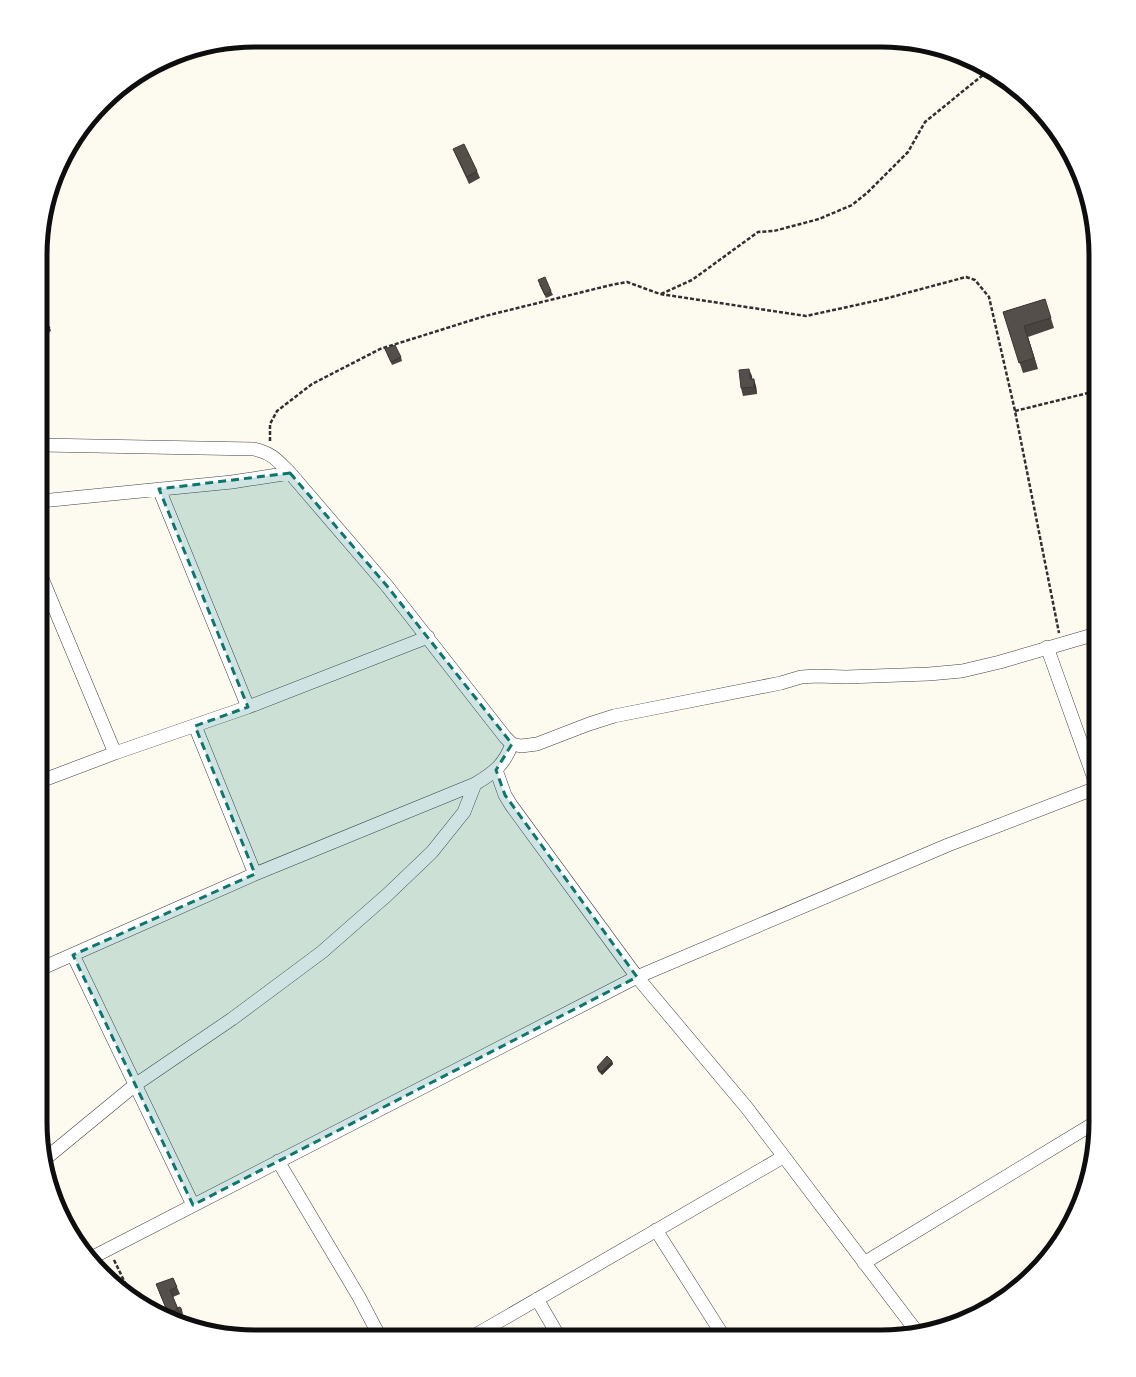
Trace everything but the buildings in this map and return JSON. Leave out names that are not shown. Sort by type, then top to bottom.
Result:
[{"type":"street","points":[[47,445],[254,449],[266,452],[274,457],[290,473],[387,586],[505,737],[512,744],[521,746],[536,744],[614,716],[782,683],[801,677],[929,674],[962,671],[1000,662],[1047,647],[1089,636]]},
{"type":"street","points":[[47,500],[232,482],[290,473]]},
{"type":"street","points":[[159,489],[248,707]]},
{"type":"street","points":[[47,590],[115,753]]},
{"type":"street","points":[[47,779],[115,753],[248,707],[428,638]]},
{"type":"street","points":[[1047,647],[1089,764]]},
{"type":"street","points":[[195,726],[255,874]]},
{"type":"street","points":[[47,966],[255,874],[475,784],[496,770],[507,757],[512,744]]},
{"type":"street","points":[[496,770],[504,795],[637,977],[747,1108],[913,1327]]},
{"type":"street","points":[[50,1154],[135,1085],[232,1019],[322,952],[381,900],[432,852],[464,812],[475,784]]},
{"type":"street","points":[[96,1255],[637,977],[948,845],[1089,791]]},
{"type":"street","points":[[73,955],[193,1205]]},
{"type":"street","points":[[864,1263],[1089,1126]]},
{"type":"street","points":[[483,1330],[784,1156]]},
{"type":"street","points":[[278,1161],[359,1297],[377,1330]]},
{"type":"street","points":[[656,1230],[720,1330]]},
{"type":"street","points":[[537,1299],[555,1330]]},
{"type":"path","points":[[660,294],[692,280],[758,232],[774,231],[819,219],[852,205],[867,194],[908,152],[925,122],[984,74]]},
{"type":"path","points":[[274,457],[269,438],[270,424],[278,410],[312,384],[380,349],[485,316],[627,282],[660,294],[806,316],[884,299],[966,277],[975,280],[989,297],[1015,411],[1061,644]]},
{"type":"path","points":[[1015,411],[1089,393]]},
{"type":"path","points":[[109,1249],[126,1284]]},
{"type":"highlighted area","points":[[290,473],[387,586],[512,744],[496,770],[505,795],[637,977],[193,1205],[73,955],[255,874],[195,726],[248,707],[159,489]]}]
